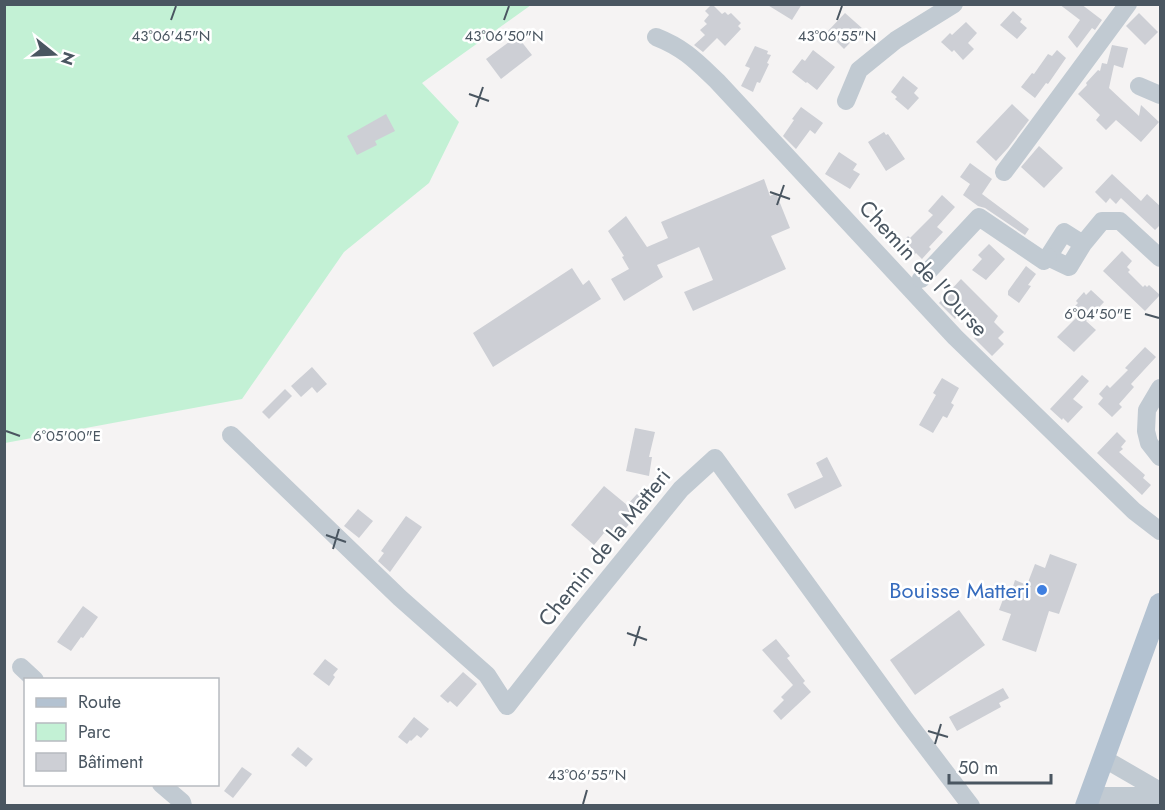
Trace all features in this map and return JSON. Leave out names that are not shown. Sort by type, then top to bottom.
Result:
[{"type":"main road","points":[[1088,801],[1161,604]]},
{"type":"street","points":[[846,101],[859,70],[896,40],[954,4]]},
{"type":"street","points":[[1004,172],[1128,4]]},
{"type":"street","name":"Chemin de l'Ourse","points":[[656,37],[673,44],[695,60],[717,81],[955,337],[1134,511],[1161,531]]},
{"type":"street","points":[[1139,86],[1161,95]]},
{"type":"street","points":[[921,279],[979,217],[1044,261],[1048,257],[1069,267],[1101,220],[1120,221],[1161,258]]},
{"type":"street","points":[[1161,388],[1147,410],[1146,431],[1149,443],[1161,457]]},
{"type":"street","name":"Chemin de la Matteri","points":[[231,435],[400,598],[488,675],[507,706],[681,489],[715,458],[971,806]]},
{"type":"street","points":[[21,667],[33,678]]},
{"type":"street","points":[[1103,758],[1161,791]]},
{"type":"street","points":[[163,786],[182,802],[183,806]]},
{"type":"street","points":[[1088,801],[1161,796]]},
{"type":"green space","points":[[5,5],[531,5],[422,83],[459,122],[429,183],[344,252],[242,399],[5,443]]},
{"type":"building","points":[[712,4],[722,14],[731,13],[741,23],[738,26],[741,29],[725,46],[717,38],[703,52],[694,45],[705,35],[700,30],[707,24],[704,21],[709,15],[705,11]]},
{"type":"building","points":[[766,4],[802,4],[792,20]]},
{"type":"building","points":[[1059,4],[1081,4],[1102,20],[1095,30],[1092,28],[1077,48],[1068,37],[1080,20]]},
{"type":"building","points":[[1013,11],[1022,19],[1020,22],[1027,28],[1017,39],[1000,25]]},
{"type":"building","points":[[845,13],[863,29],[844,49],[827,32]]},
{"type":"building","points":[[1139,13],[1158,32],[1145,45],[1126,26]]},
{"type":"building","points":[[966,22],[977,33],[968,43],[974,49],[963,60],[954,50],[952,52],[941,42]]},
{"type":"building","points":[[517,36],[532,55],[501,79],[486,59]]},
{"type":"building","points":[[1112,45],[1128,48],[1123,68],[1114,65],[1109,88],[1139,116],[1141,105],[1159,122],[1141,142],[1116,120],[1106,130],[1096,120],[1100,115],[1078,94],[1098,70],[1100,71],[1102,63],[1107,64]]},
{"type":"building","points":[[755,46],[768,51],[767,54],[771,55],[760,83],[757,82],[753,92],[741,86],[750,68],[745,66]]},
{"type":"building","points":[[813,50],[835,67],[817,90],[792,72],[802,59],[805,61]]},
{"type":"building","points":[[1057,50],[1066,58],[1035,98],[1021,87],[1032,73],[1034,74],[1048,54],[1052,56]]},
{"type":"building","points":[[903,76],[918,88],[914,93],[919,98],[908,110],[895,99],[897,97],[891,92]]},
{"type":"building","points":[[1012,104],[1029,120],[996,161],[976,142]]},
{"type":"building","points":[[801,107],[823,123],[815,134],[810,130],[796,149],[783,136]]},
{"type":"building","points":[[386,114],[395,131],[375,141],[377,145],[357,155],[347,136]]},
{"type":"building","points":[[884,132],[888,134],[905,159],[886,171],[868,142]]},
{"type":"building","points":[[1039,146],[1063,168],[1044,188],[1021,167]]},
{"type":"building","points":[[839,152],[857,164],[853,170],[860,174],[850,189],[825,174]]},
{"type":"building","points":[[970,163],[992,179],[982,194],[1029,229],[1025,235],[963,195],[970,184],[960,177]]},
{"type":"building","points":[[1112,174],[1141,201],[1147,194],[1161,207],[1161,224],[1155,230],[1121,198],[1116,204],[1110,198],[1106,203],[1095,192]]},
{"type":"building","points":[[764,179],[770,196],[776,193],[790,228],[771,236],[786,269],[693,311],[684,292],[713,280],[699,247],[657,265],[663,277],[624,301],[611,279],[629,269],[622,257],[624,256],[608,231],[626,216],[647,247],[668,238],[661,222]]},
{"type":"building","points":[[942,195],[955,207],[937,227],[943,232],[929,247],[931,249],[922,259],[916,253],[908,261],[896,250],[908,236],[910,238],[933,215],[928,211]]},
{"type":"building","points":[[989,244],[1005,259],[986,280],[972,270],[982,259],[978,255]]},
{"type":"building","points":[[1122,251],[1132,261],[1127,267],[1130,270],[1128,272],[1143,287],[1149,285],[1160,295],[1145,311],[1103,271]]},
{"type":"building","points":[[1026,266],[1036,274],[1019,303],[1008,295],[1008,291]]},
{"type":"building","points":[[572,268],[583,285],[589,280],[601,299],[493,367],[473,333]]},
{"type":"building","points":[[961,279],[998,316],[994,322],[1004,332],[998,338],[1004,344],[992,356],[974,338],[982,329],[978,325],[981,322],[965,308],[955,319],[939,303]]},
{"type":"building","points":[[1091,290],[1104,302],[1086,321],[1096,330],[1074,352],[1057,337],[1079,315],[1072,309],[1078,303],[1076,301],[1084,292],[1086,295]]},
{"type":"building","points":[[1145,347],[1156,357],[1131,384],[1134,387],[1119,404],[1122,407],[1112,417],[1098,404],[1103,398],[1099,394],[1107,385],[1110,388],[1128,370],[1125,368]]},
{"type":"building","points":[[312,367],[327,384],[317,393],[312,387],[301,397],[291,386]]},
{"type":"building","points":[[1082,375],[1089,381],[1073,399],[1083,407],[1068,423],[1050,409]]},
{"type":"building","points":[[942,378],[959,388],[951,403],[954,405],[947,418],[943,416],[933,433],[919,425],[936,395],[933,393]]},
{"type":"building","points":[[285,389],[292,396],[269,419],[262,412]]},
{"type":"building","points":[[635,428],[655,432],[649,457],[652,457],[649,476],[626,471]]},
{"type":"building","points":[[1117,432],[1126,441],[1119,452],[1145,475],[1143,478],[1151,485],[1142,495],[1097,453]]},
{"type":"building","points":[[827,457],[842,486],[795,509],[787,494],[823,477],[816,463]]},
{"type":"building","points":[[604,486],[627,505],[637,494],[647,503],[615,541],[604,533],[594,545],[571,525]]},
{"type":"building","points":[[358,509],[373,521],[359,538],[344,526]]},
{"type":"building","points":[[406,516],[422,527],[390,572],[378,561],[384,553],[381,551]]},
{"type":"building","points":[[1050,554],[1077,564],[1059,614],[1049,611],[1036,652],[1002,640],[1011,614],[999,610],[1005,594],[1010,596],[1015,580],[1027,585],[1035,564],[1045,568]]},
{"type":"building","points":[[83,606],[98,617],[71,651],[57,642]]},
{"type":"building","points":[[959,610],[985,645],[915,695],[890,660]]},
{"type":"building","points":[[776,639],[790,656],[787,658],[811,692],[781,720],[773,711],[784,700],[781,697],[793,685],[762,650]]},
{"type":"building","points":[[325,659],[338,669],[329,686],[313,674]]},
{"type":"building","points":[[463,672],[477,684],[457,707],[440,696]]},
{"type":"building","points":[[1003,688],[1009,698],[999,703],[1001,707],[957,731],[949,717]]},
{"type":"building","points":[[414,717],[429,729],[421,738],[417,735],[407,744],[398,737]]},
{"type":"building","points":[[298,747],[313,759],[306,767],[291,755]]},
{"type":"building","points":[[242,767],[252,774],[233,798],[224,791]]},
{"type":"place","name":"Bouisse Matteri","points":[[1042,590]]}]
